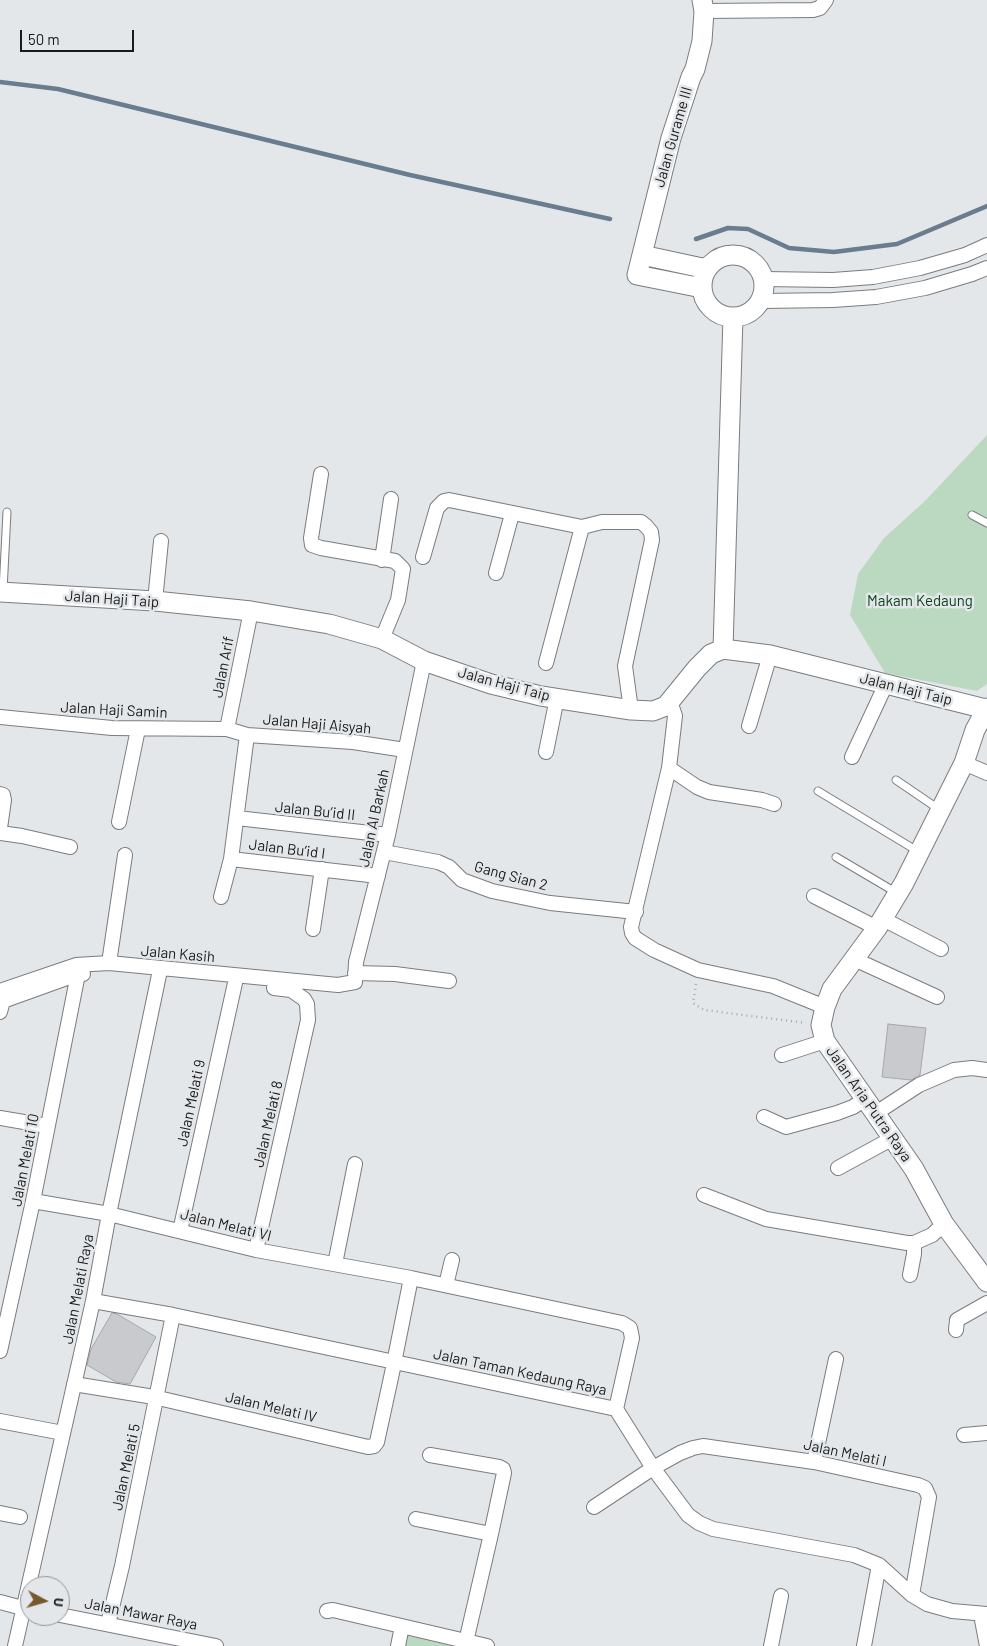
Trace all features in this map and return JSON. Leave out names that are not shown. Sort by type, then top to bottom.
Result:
[{"type":"street","points":[[703,6],[813,10],[820,8],[826,0]]},
{"type":"street","name":"Jalan Gurame III","points":[[702,288],[637,275],[671,138],[687,86],[696,69],[702,41],[703,6]]},
{"type":"street","points":[[763,280],[833,280],[873,277],[920,268],[965,255],[987,245]]},
{"type":"street","points":[[642,254],[707,269]]},
{"type":"street","points":[[724,256],[744,257],[753,262],[760,270],[763,280],[764,290],[761,300],[749,313],[733,317],[715,312],[704,297],[702,288],[707,269],[714,261],[724,256]]},
{"type":"street","points":[[761,300],[833,300],[876,297],[925,288],[987,268]]},
{"type":"street","points":[[723,649],[733,317]]},
{"type":"street","points":[[322,474],[311,538],[312,545],[398,563],[403,571],[398,600],[382,639]]},
{"type":"street","points":[[382,560],[391,499]]},
{"type":"street","points":[[423,557],[437,508],[444,501],[453,499],[512,514],[582,527],[602,522],[641,522],[651,532],[652,540],[625,666],[631,710]]},
{"type":"street","points":[[496,573],[512,514]]},
{"type":"street","points":[[546,663],[582,527]]},
{"type":"street","points":[[155,601],[161,541]]},
{"type":"street","name":"Jalan Haji Taip","points":[[1,592],[155,601],[250,611],[329,624],[382,639],[424,661],[491,684],[556,698],[631,710],[653,711],[666,706],[697,668],[711,654],[723,649],[770,655],[986,708]]},
{"type":"street","name":"Jalan Arif","points":[[227,729],[250,611]]},
{"type":"street","points":[[750,726],[770,655]]},
{"type":"street","name":"Jalan Al Barkah","points":[[355,977],[356,962],[388,835],[424,661]]},
{"type":"street","points":[[852,757],[886,684]]},
{"type":"street","points":[[546,752],[556,698]]},
{"type":"street","points":[[670,701],[675,716],[669,768],[632,933],[635,938],[654,950],[698,970],[773,986],[825,1007]]},
{"type":"street","points":[[782,1055],[823,1033],[825,1007],[832,989],[880,924],[898,894],[964,763],[975,730],[986,708]]},
{"type":"street","name":"Jalan Haji Samin","points":[[0,717],[46,723],[138,729],[227,729]]},
{"type":"street","points":[[118,822],[138,729]]},
{"type":"street","name":"Jalan Haji Aisyah","points":[[227,729],[247,735],[353,742],[405,750]]},
{"type":"street","points":[[231,859],[247,735]]},
{"type":"street","points":[[964,763],[987,773]]},
{"type":"street","points":[[669,768],[709,792],[762,800],[774,804]]},
{"type":"street","points":[[0,794],[3,795],[4,800],[0,828]]},
{"type":"street","name":"Jalan Bu’id II","points":[[237,818],[388,835]]},
{"type":"street","points":[[0,833],[70,847]]},
{"type":"street","name":"Gang Sian 2","points":[[384,852],[438,862],[449,867],[462,880],[492,891],[550,903],[636,912]]},
{"type":"street","points":[[110,964],[125,855]]},
{"type":"street","name":"Jalan Bu’id I","points":[[220,897],[231,859],[378,876]]},
{"type":"street","points":[[313,928],[322,870]]},
{"type":"street","points":[[814,896],[941,949]]},
{"type":"street","points":[[854,960],[937,997]]},
{"type":"street","name":"Jalan Kasih","points":[[1,989],[76,964],[110,964],[338,985],[355,977],[395,974],[449,981]]},
{"type":"street","points":[[0,1012],[3,1001],[78,974],[159,975],[235,983]]},
{"type":"street","name":"Jalan Melati 10","points":[[0,1351],[34,1201],[78,974]]},
{"type":"street","name":"Jalan Melati Raya","points":[[33,1576],[63,1433],[94,1302],[109,1214],[159,975]]},
{"type":"street","name":"Jalan Melati 8","points":[[235,983],[291,990],[304,999],[307,1004],[308,1020],[256,1250]]},
{"type":"street","name":"Jalan Melati 9","points":[[180,1231],[235,983]]},
{"type":"street","name":"Jalan Aria Putra Raya","points":[[823,1033],[914,1168],[944,1224],[987,1282]]},
{"type":"street","points":[[764,1116],[786,1128],[837,1113],[871,1106],[954,1070],[972,1068],[987,1070]]},
{"type":"street","points":[[0,1118],[48,1126]]},
{"type":"street","points":[[838,1168],[893,1138]]},
{"type":"street","points":[[335,1264],[355,1164]]},
{"type":"street","points":[[704,1195],[766,1219],[914,1243],[932,1234],[944,1224]]},
{"type":"street","name":"Jalan Melati VI","points":[[34,1201],[109,1214],[256,1250],[411,1278],[622,1323],[630,1328],[632,1338],[616,1409]]},
{"type":"street","points":[[910,1275],[914,1243]]},
{"type":"street","points":[[446,1285],[452,1260]]},
{"type":"street","points":[[395,1361],[411,1278]]},
{"type":"street","name":"Jalan Taman Kedaung Raya","points":[[94,1302],[173,1315],[616,1409],[653,1468],[688,1516],[699,1524],[854,1555],[879,1565],[912,1595],[927,1604],[952,1611],[984,1615]]},
{"type":"street","points":[[956,1330],[957,1320],[987,1302]]},
{"type":"street","name":"Jalan Melati 5","points":[[108,1624],[158,1398],[173,1315]]},
{"type":"street","points":[[814,1462],[836,1359]]},
{"type":"street","name":"Jalan Melati IV","points":[[74,1384],[158,1398],[368,1447],[374,1446],[377,1442],[395,1361]]},
{"type":"street","points":[[0,1421],[63,1433]]},
{"type":"street","points":[[964,1435],[987,1433]]},
{"type":"street","name":"Jalan Melati I","points":[[594,1507],[653,1468],[680,1453],[703,1446],[814,1462],[925,1488],[929,1497],[912,1595]]},
{"type":"street","points":[[430,1455],[503,1469],[504,1473],[492,1534],[465,1644]]},
{"type":"street","points":[[0,1513],[20,1517]]},
{"type":"street","points":[[416,1519],[492,1534]]},
{"type":"street","points":[[864,1646],[879,1565]]},
{"type":"street","points":[[772,1646],[781,1596]]},
{"type":"street","points":[[0,1602],[20,1607]]},
{"type":"street","points":[[327,1610],[402,1626],[465,1644],[487,1646]]},
{"type":"street","points":[[984,1615],[987,1646]]},
{"type":"street","name":"Jalan Mawar Raya","points":[[70,1617],[216,1646]]},
{"type":"street","name":"Jalan Melati Raya","points":[[15,1646],[21,1626]]},
{"type":"street","points":[[398,1646],[402,1626]]},
{"type":"lane","points":[[1,592],[7,512]]},
{"type":"lane","points":[[972,515],[987,523]]},
{"type":"lane","points":[[896,780],[940,811]]},
{"type":"lane","points":[[818,791],[919,852]]},
{"type":"lane","points":[[836,857],[898,894]]},
{"type":"path","points":[[698,970],[693,1003],[704,1010],[823,1033]]},
{"type":"green space","name":"Makam Kedaung","points":[[987,435],[987,684],[977,691],[885,673],[850,615],[858,574],[884,538],[925,501]]},
{"type":"green space","points":[[402,1626],[465,1646],[398,1646]]},
{"type":"building","points":[[888,1024],[926,1028],[920,1075],[911,1080],[882,1077]]},
{"type":"building","points":[[112,1313],[117,1314],[156,1337],[130,1384],[116,1382],[87,1365],[91,1349]]},
{"type":"waterway","points":[[0,82],[58,89],[410,175],[610,219]]},
{"type":"waterway","points":[[696,239],[728,228],[748,229],[789,248],[834,252],[897,244],[987,206]]}]
